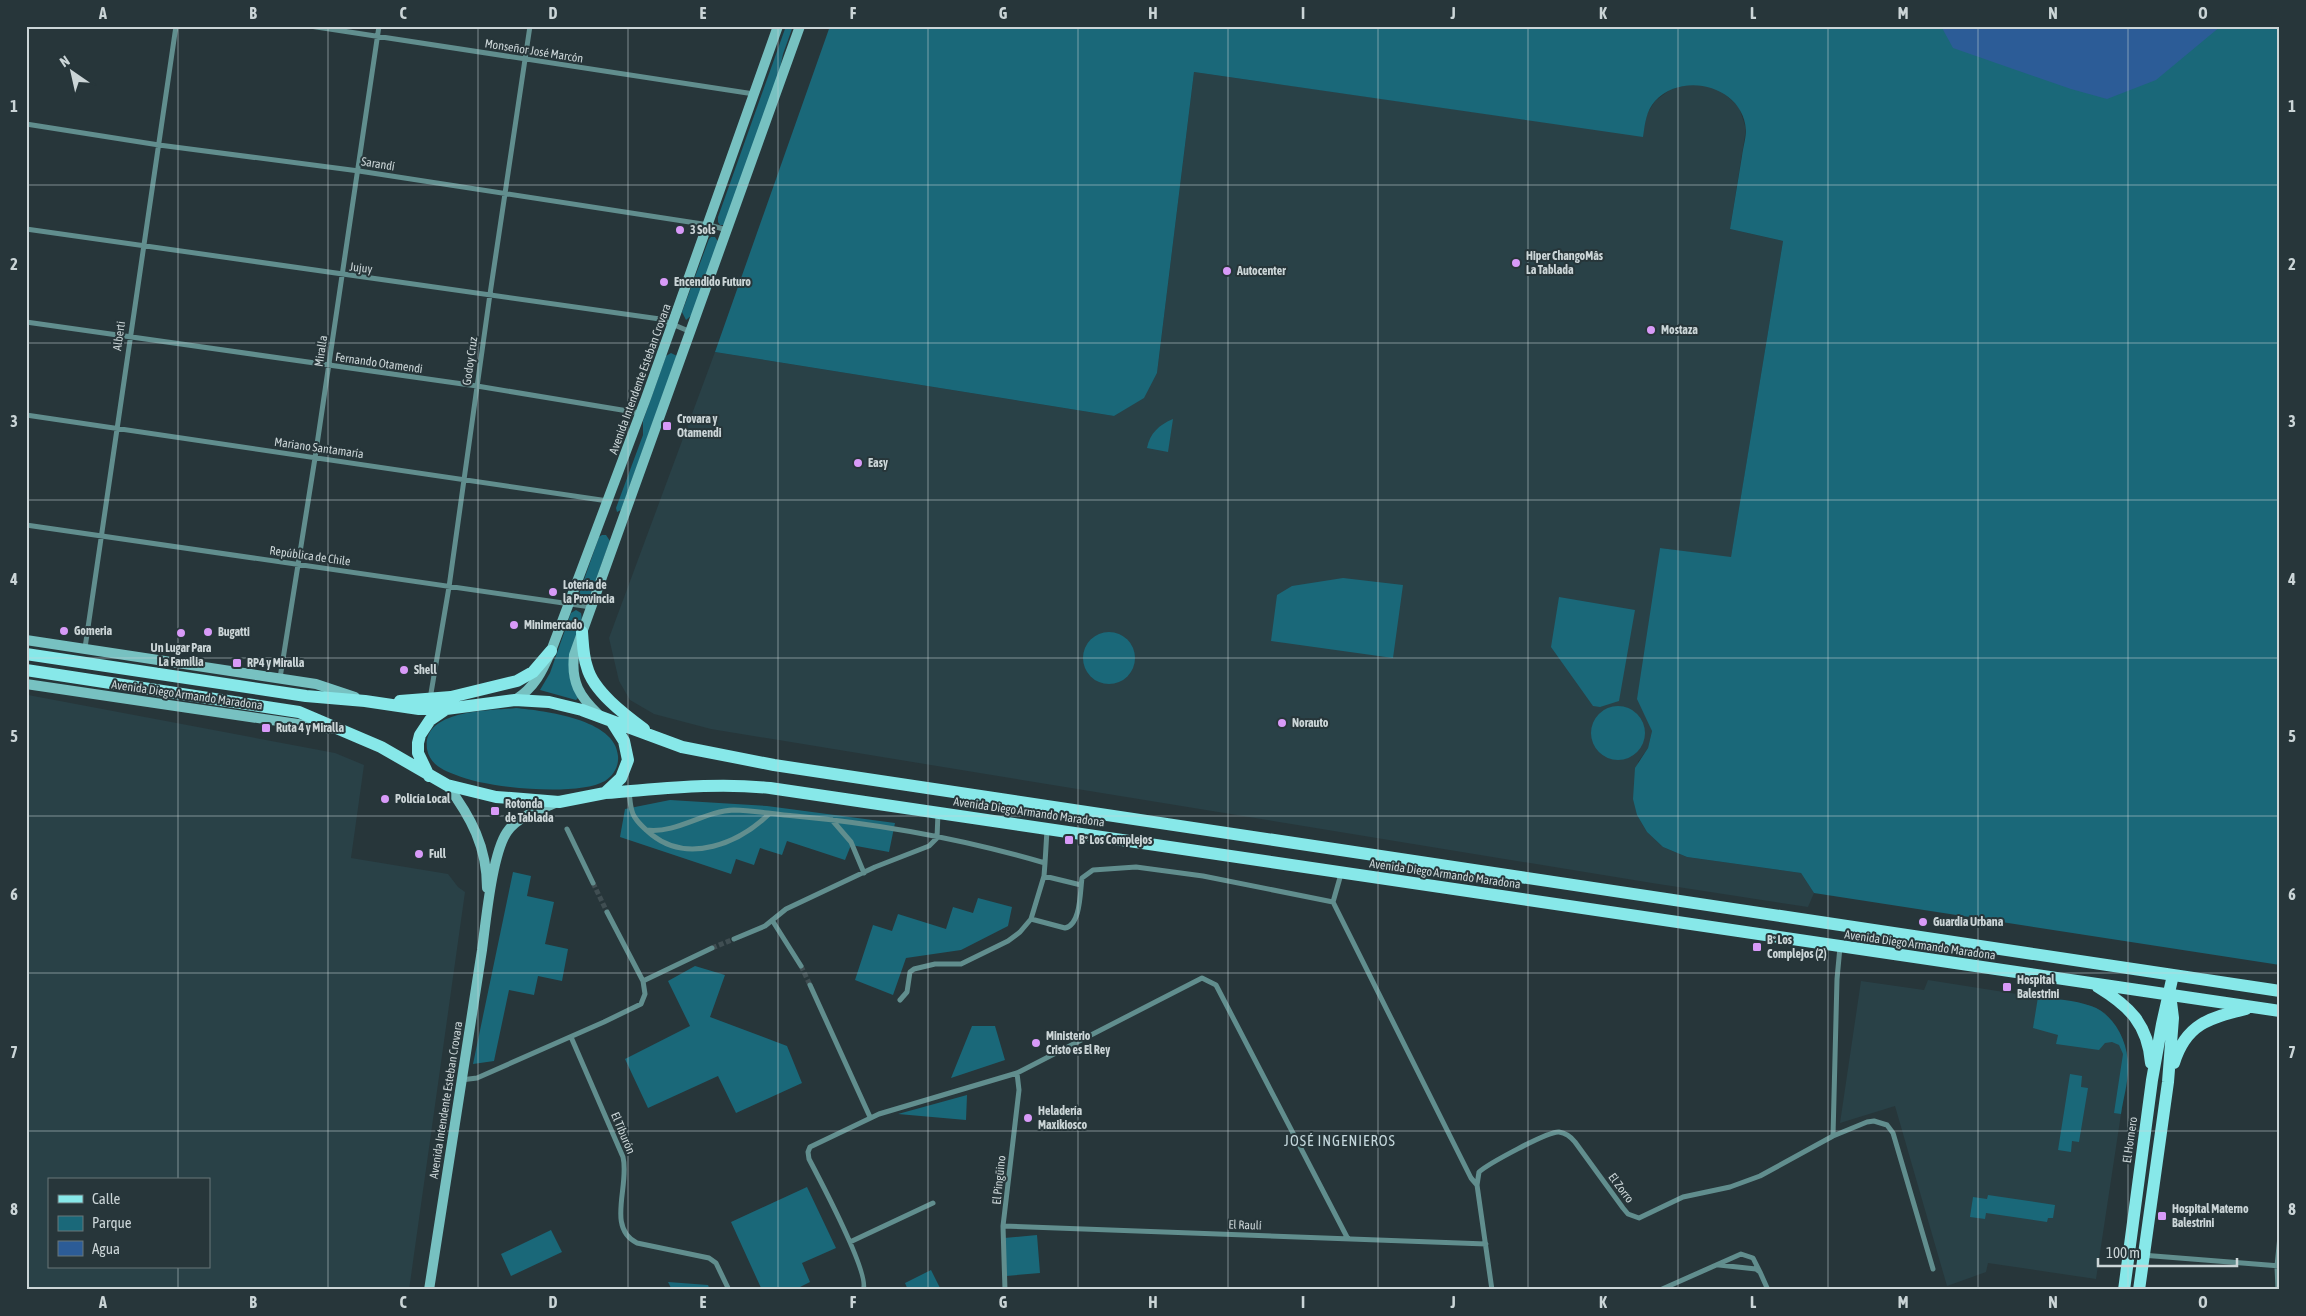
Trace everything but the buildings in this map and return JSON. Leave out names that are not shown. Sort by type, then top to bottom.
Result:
[{"type":"main road","name":"Avenida Intendente Esteban Crovara","points":[[515,700],[536,682],[551,651],[709,225],[778,26]]},
{"type":"main road","points":[[599,715],[584,699],[573,676],[574,655],[800,26]]},
{"type":"main road","points":[[582,632],[587,669],[594,682],[623,714],[656,738]]},
{"type":"main road","name":"Avenida Diego Armando Maradona","points":[[26,640],[316,684],[369,702]]},
{"type":"main road","points":[[369,702],[458,696],[526,677],[534,672],[551,651]]},
{"type":"main road","name":"Avenida Diego Armando Maradona","points":[[26,654],[306,696],[418,709],[446,709]]},
{"type":"main road","name":"Avenida Diego Armando Maradona","points":[[26,670],[299,712],[381,748],[429,776]]},
{"type":"main road","name":"Avenida Diego Armando Maradona","points":[[26,684],[345,731]]},
{"type":"main road","points":[[623,714],[626,727],[628,760],[621,778],[605,793],[559,802],[496,796],[447,785],[429,776],[418,753],[420,735],[430,720],[446,709],[515,700],[549,702],[599,715],[612,722],[621,734],[627,749]]},
{"type":"main road","name":"Avenida Diego Armando Maradona","points":[[612,722],[706,753],[774,765],[2280,991]]},
{"type":"main road","name":"Avenida Intendente Esteban Crovara","points":[[447,785],[472,821],[482,847],[487,873],[487,913]]},
{"type":"main road","name":"Avenida Diego Armando Maradona","points":[[605,793],[682,786],[740,785],[2280,1011]]},
{"type":"main road","name":"Avenida Intendente Esteban Crovara","points":[[429,1290],[487,913],[499,848],[507,831],[527,815],[559,802]]},
{"type":"main road","name":"El Hornero","points":[[2124,1290],[2152,1080],[2173,975]]},
{"type":"main road","points":[[2094,984],[2118,1000],[2132,1012],[2139,1022],[2150,1048],[2152,1080]]},
{"type":"main road","name":"El Hornero","points":[[2139,1290],[2168,1082],[2173,1018],[2170,995]]},
{"type":"main road","points":[[2168,1082],[2178,1050],[2182,1042],[2194,1029],[2220,1015],[2254,1007]]},
{"type":"street","name":"Alberti","points":[[85,648],[176,26]]},
{"type":"street","name":"Monseñor José Marcón","points":[[310,26],[754,94]]},
{"type":"street","name":"Miralla","points":[[280,678],[359,171],[379,26]]},
{"type":"street","name":"Godoy Cruz","points":[[430,699],[449,587],[530,26]]},
{"type":"street","name":"Sarandí","points":[[26,124],[159,145],[359,171],[709,225],[727,230]]},
{"type":"street","name":"Jujuy","points":[[26,229],[660,319],[691,332]]},
{"type":"street","name":"Fernando Otamendi","points":[[26,322],[477,386],[640,413]]},
{"type":"street","name":"Mariano Santamaría","points":[[26,415],[608,501]]},
{"type":"street","name":"República de Chile","points":[[26,525],[590,608]]},
{"type":"street","points":[[629,791],[632,811],[646,830],[664,843],[674,847],[705,848],[742,836],[770,814]]},
{"type":"street","points":[[646,830],[666,830],[707,815],[732,810],[890,827],[937,838],[981,844],[1045,863]]},
{"type":"street","points":[[734,939],[765,926],[786,909],[929,846],[937,838],[938,813]]},
{"type":"street","points":[[832,820],[850,842],[864,873]]},
{"type":"street","points":[[567,829],[593,883]]},
{"type":"street","points":[[900,1000],[907,992],[910,972],[914,969],[935,964],[961,964],[1008,941],[1020,932],[1031,919],[1044,876],[1048,829]]},
{"type":"street","points":[[1031,919],[1065,928],[1070,927],[1074,922],[1081,894],[1082,878],[1093,870],[1136,867],[1203,876],[1332,902]]},
{"type":"street","points":[[1341,873],[1332,902],[1471,1178],[1477,1185],[1492,1290]]},
{"type":"street","points":[[1044,876],[1081,885]]},
{"type":"street","points":[[461,1080],[477,1078],[638,1007],[645,994],[643,981],[607,912]]},
{"type":"street","points":[[772,920],[801,966]]},
{"type":"street","points":[[1833,1136],[1837,979],[1840,947]]},
{"type":"street","points":[[643,981],[712,948]]},
{"type":"street","points":[[863,1290],[865,1281],[850,1242],[809,1159],[808,1152],[815,1144],[870,1117],[1017,1073],[1197,979],[1213,982],[1348,1239]]},
{"type":"street","points":[[810,986],[870,1117]]},
{"type":"street","name":"El Tiburón","points":[[571,1037],[623,1157],[626,1176],[620,1218],[627,1237],[637,1243],[710,1258],[716,1263],[729,1290]]},
{"type":"street","name":"El Pingüino","points":[[1005,1290],[1004,1226],[1019,1090],[1017,1073]]},
{"type":"street","name":"El Zorro","points":[[1477,1185],[1479,1172],[1484,1168],[1543,1136],[1560,1132],[1570,1136],[1575,1142],[1628,1214],[1639,1218],[1683,1197],[1730,1187],[1760,1176],[1833,1136],[1874,1121],[1887,1125],[1893,1133],[1933,1269]]},
{"type":"street","points":[[850,1242],[934,1203]]},
{"type":"street","name":"El Raulí","points":[[1004,1226],[1486,1244]]},
{"type":"street","points":[[2278,1290],[2280,1236]]},
{"type":"street","points":[[2128,1254],[2278,1266]]},
{"type":"street","points":[[1660,1290],[1734,1256],[1749,1256],[1754,1261],[1768,1290]]},
{"type":"street","points":[[1716,1264],[1756,1269],[1760,1272]]},
{"type":"shaded area","points":[[1194,72],[1642,136],[1647,114],[1655,101],[1671,89],[1691,84],[1718,88],[1739,107],[1746,129],[1730,229],[1783,241],[1731,558],[1660,548],[1647,716],[1652,731],[1648,748],[1638,762],[1637,815],[1647,832],[1663,847],[1687,857],[1801,873],[1814,893],[1808,907],[711,729],[654,714],[630,700],[619,681],[609,638],[715,352],[1114,416],[1143,398],[1157,373]]},
{"type":"shaded area","points":[[28,695],[335,753],[364,765],[351,858],[448,874],[458,887],[465,892],[409,1290],[26,1290],[26,708]]},
{"type":"shaded area","points":[[1928,980],[2092,1006],[2105,1013],[2121,1035],[2128,1068],[2096,1279],[1988,1263],[1986,1272],[1947,1286],[1895,1106],[1840,1123],[1861,981],[1924,990]]},
{"type":"green space","points":[[786,26],[793,26],[783,54],[778,78],[725,225],[720,225],[718,217]]},
{"type":"green space","points":[[830,26],[2280,26],[2280,965],[1814,893],[1801,873],[1687,857],[1663,847],[1647,832],[1637,815],[1633,799],[1635,768],[1648,748],[1652,731],[1637,699],[1660,548],[1731,557],[1783,241],[1730,229],[1746,130],[1742,115],[1734,103],[1723,94],[1710,88],[1695,85],[1667,92],[1655,101],[1650,109],[1646,118],[1643,137],[1194,72],[1157,373],[1144,398],[1114,416],[715,352]]},
{"type":"green space","points":[[711,237],[715,237],[719,243],[692,315],[686,320],[682,312]]},
{"type":"green space","points":[[671,353],[677,356],[621,510],[617,512],[616,508],[643,435],[643,421],[666,356]]},
{"type":"green space","points":[[1173,419],[1168,452],[1147,448],[1150,438],[1156,430]]},
{"type":"green space","points":[[606,535],[610,541],[589,598],[583,601],[579,594],[599,537]]},
{"type":"green space","points":[[1343,578],[1403,585],[1393,658],[1271,641],[1277,595],[1292,586]]},
{"type":"green space","points":[[1559,597],[1635,610],[1619,701],[1600,707],[1593,706],[1551,647]]},
{"type":"green space","points":[[576,610],[581,613],[581,619],[571,652],[569,667],[571,683],[578,698],[576,700],[540,690],[550,673],[571,613]]},
{"type":"green space","points":[[1104,632],[1114,632],[1128,639],[1135,653],[1135,663],[1128,677],[1114,684],[1104,684],[1094,680],[1087,673],[1083,663],[1083,653],[1087,643],[1094,636]]},
{"type":"green space","points":[[1618,706],[1628,708],[1637,714],[1643,723],[1645,733],[1643,743],[1637,752],[1628,758],[1618,760],[1608,758],[1599,752],[1593,743],[1591,733],[1593,723],[1599,714],[1608,708]]},
{"type":"green space","points":[[516,708],[560,715],[592,725],[605,733],[614,743],[618,756],[617,767],[608,779],[592,786],[553,790],[509,787],[470,780],[442,769],[431,759],[427,749],[428,736],[435,726],[446,719],[475,712]]},
{"type":"green space","points":[[670,800],[767,806],[895,823],[889,852],[851,845],[845,860],[787,841],[782,855],[760,848],[754,865],[736,859],[731,874],[620,837],[625,809]]},
{"type":"green space","points":[[513,872],[531,876],[527,896],[554,902],[545,944],[568,949],[562,981],[538,976],[534,995],[509,990],[494,1061],[473,1064]]},
{"type":"green space","points":[[978,898],[1012,907],[1008,926],[961,950],[906,958],[893,995],[855,980],[873,925],[892,931],[898,914],[946,929],[953,907],[973,913]]},
{"type":"green space","points":[[695,966],[725,975],[710,1017],[787,1046],[802,1083],[736,1113],[718,1076],[648,1108],[625,1059],[690,1026],[668,981]]},
{"type":"green space","points":[[2038,997],[2071,1001],[2091,1006],[2100,1010],[2114,1023],[2123,1040],[2128,1059],[2127,1080],[2121,1114],[2114,1113],[2123,1054],[2119,1045],[2112,1042],[2105,1043],[2099,1050],[2056,1044],[2058,1035],[2033,1028]]},
{"type":"green space","points":[[972,1026],[995,1026],[1005,1060],[951,1078]]},
{"type":"green space","points":[[2070,1074],[2082,1076],[2081,1087],[2088,1088],[2079,1142],[2072,1141],[2071,1152],[2058,1150]]},
{"type":"green space","points":[[967,1095],[966,1120],[898,1114]]},
{"type":"green space","points":[[807,1187],[836,1248],[802,1263],[810,1282],[794,1290],[762,1290],[731,1222]]},
{"type":"green space","points":[[1988,1195],[2055,1205],[2053,1218],[2048,1218],[2047,1222],[1986,1213],[1985,1219],[1970,1217],[1973,1197],[1987,1199]]},
{"type":"green space","points":[[551,1230],[562,1252],[511,1276],[501,1254]]},
{"type":"green space","points":[[1037,1235],[1040,1273],[1006,1276],[1004,1238]]},
{"type":"green space","points":[[931,1270],[941,1290],[908,1290],[905,1283]]},
{"type":"green space","points":[[668,1282],[708,1285],[710,1290],[672,1290]]},
{"type":"water","points":[[1941,26],[2221,26],[2156,80],[2107,99],[2071,89],[1953,48]]},
{"type":"tunnel","points":[[593,883],[607,912]]},
{"type":"tunnel","points":[[712,948],[734,939]]},
{"type":"tunnel","points":[[801,966],[810,985]]},
{"type":"place","name":"3 Sols","points":[[680,230]]},
{"type":"place","name":"Hiper ChangoMâs La Tablada","points":[[1516,263]]},
{"type":"place","name":"Autocenter","points":[[1227,271]]},
{"type":"place","name":"Encendido Futuro","points":[[664,282]]},
{"type":"place","name":"Mostaza","points":[[1651,330]]},
{"type":"place","name":"Crovara y Otamendi","points":[[667,426]]},
{"type":"place","name":"Easy","points":[[858,463]]},
{"type":"place","name":"Lotería de la Provincia","points":[[553,592]]},
{"type":"place","name":"Minimercado","points":[[514,625]]},
{"type":"place","name":"Gomeria","points":[[64,631]]},
{"type":"place","name":"Bugatti","points":[[208,632]]},
{"type":"place","name":"Un Lugar Para La Familia","points":[[181,633]]},
{"type":"place","name":"RP4 y Miralla","points":[[237,663]]},
{"type":"place","name":"Shell","points":[[404,670]]},
{"type":"place","name":"Norauto","points":[[1282,723]]},
{"type":"place","name":"Ruta 4 y Miralla","points":[[266,728]]},
{"type":"place","name":"Policía Local","points":[[385,799]]},
{"type":"place","name":"Rotonda de Tablada","points":[[495,811]]},
{"type":"place","name":"Bº Los Complejos","points":[[1069,840]]},
{"type":"place","name":"Full","points":[[419,854]]},
{"type":"place","name":"Guardia Urbana","points":[[1923,922]]},
{"type":"place","name":"Bº Los Complejos (2)","points":[[1757,947]]},
{"type":"place","name":"Hospital Balestrini","points":[[2007,987]]},
{"type":"place","name":"Ministerio Cristo es El Rey","points":[[1036,1043]]},
{"type":"place","name":"Heladería Maxikiosco","points":[[1028,1118]]},
{"type":"place","name":"Hospital Materno Balestrini","points":[[2162,1216]]},
{"type":"district","name":"JOSÉ INGENIEROS","points":[[1340,1141]]}]
